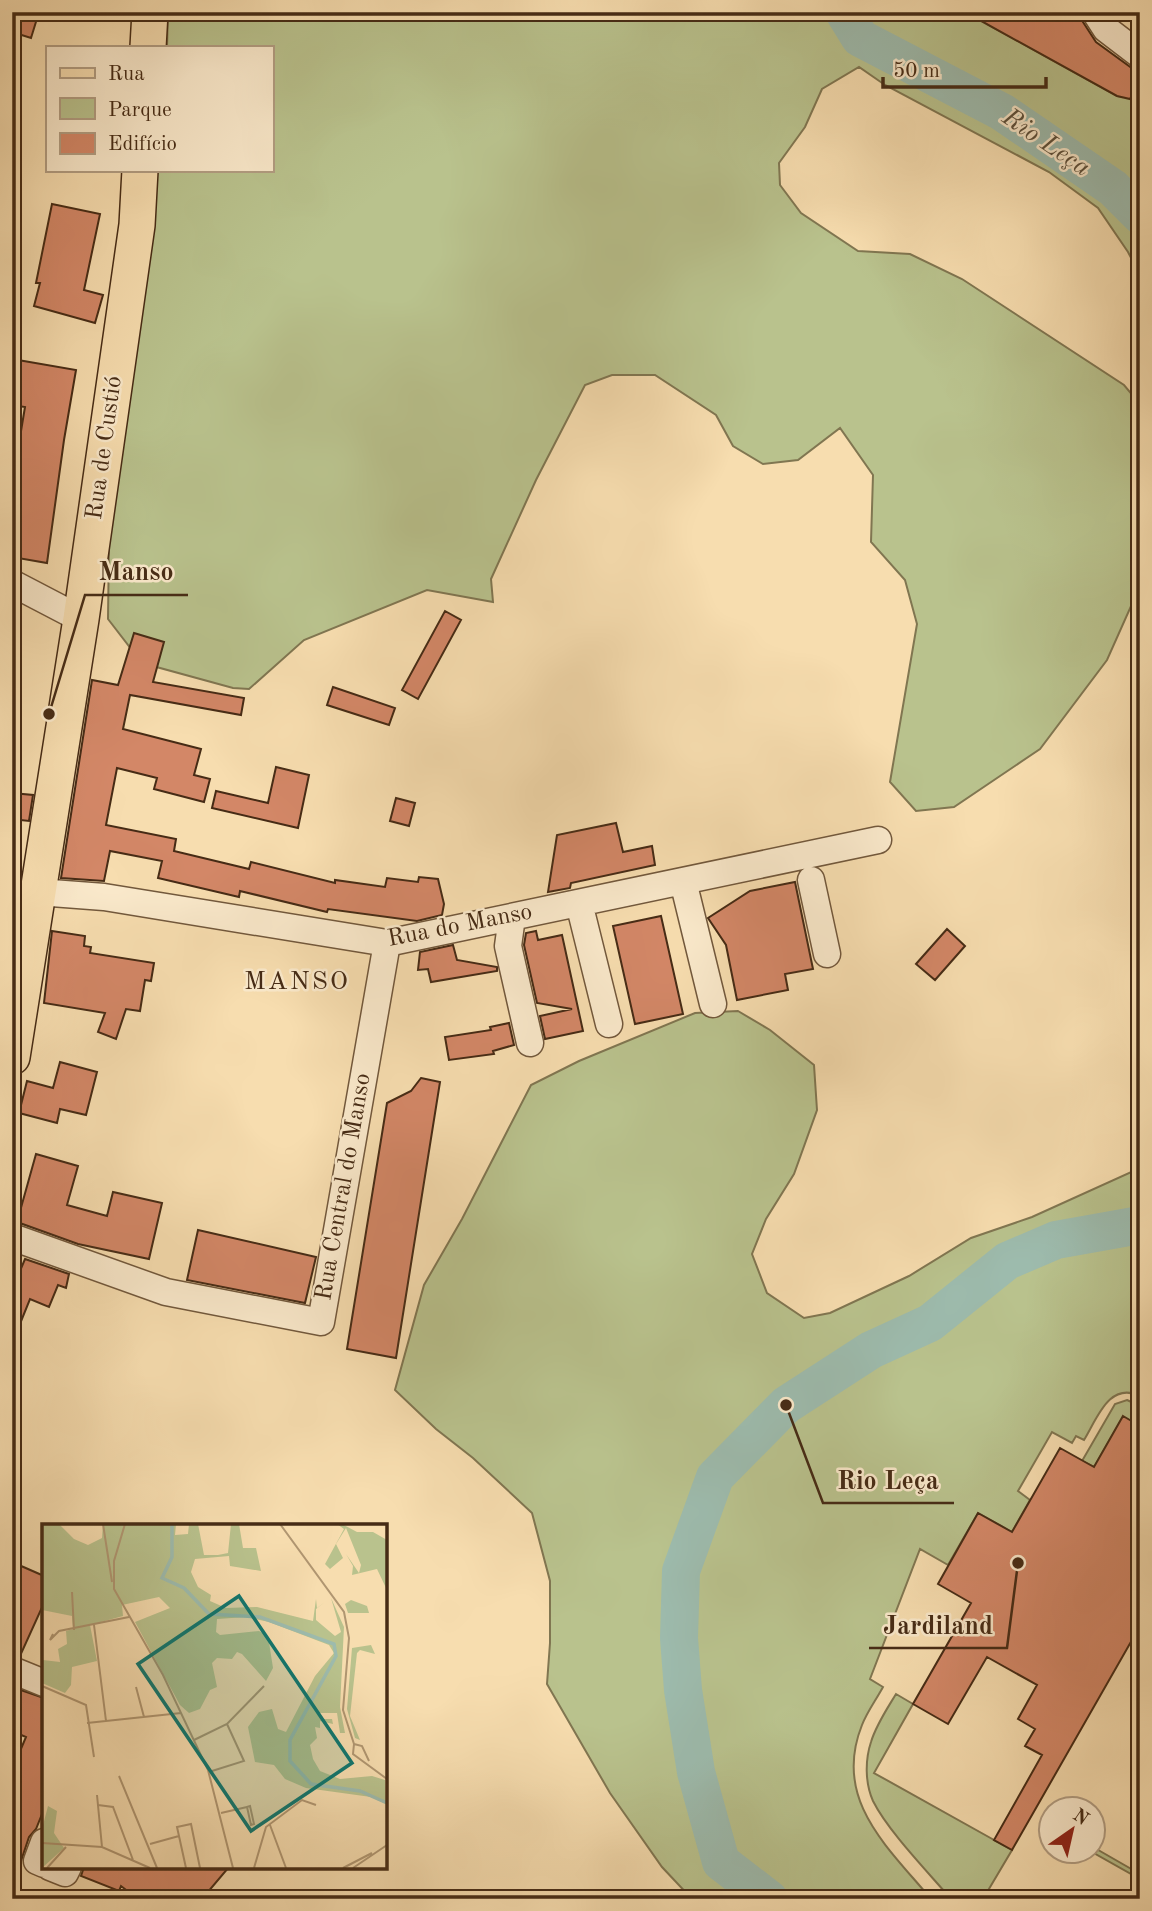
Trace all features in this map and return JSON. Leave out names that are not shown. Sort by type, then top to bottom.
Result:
[{"type":"main road","points":[[148,46],[150,12]]},
{"type":"main road","name":"Rua de Custió","points":[[12,1057],[81,619],[137,225],[140,172]]},
{"type":"street","points":[[1095,12],[1106,29],[1140,55]]},
{"type":"street","points":[[12,583],[81,619]]},
{"type":"street","name":"Rua do Manso","points":[[38,892],[104,897],[387,943],[683,881],[807,866],[878,840]]},
{"type":"street","points":[[807,866],[827,954]]},
{"type":"street","points":[[683,881],[713,1004]]},
{"type":"street","points":[[579,903],[609,1024]]},
{"type":"street","points":[[512,917],[508,946],[530,1044]]},
{"type":"street","name":"Rua Central do Manso","points":[[12,1237],[166,1292],[321,1322],[387,943]]},
{"type":"street","points":[[12,1670],[42,1682]]},
{"type":"street","points":[[42,1847],[37,1861],[42,1863]]},
{"type":"green space","points":[[168,12],[979,12],[987,24],[1117,96],[1140,99],[1140,275],[1098,208],[1049,172],[885,85],[859,67],[822,89],[805,127],[779,163],[780,185],[801,213],[858,251],[910,254],[962,279],[1124,385],[1140,404],[1140,586],[1107,660],[1040,749],[954,807],[916,811],[890,782],[917,624],[905,580],[871,542],[873,475],[840,428],[798,460],[763,464],[733,446],[716,415],[655,375],[612,375],[585,385],[536,480],[491,579],[493,602],[427,590],[304,640],[249,689],[233,688],[142,663],[108,619],[109,543],[154,172],[273,172],[273,46],[167,46]]},
{"type":"green space","points":[[738,1011],[770,1030],[814,1065],[817,1110],[794,1174],[766,1219],[752,1254],[767,1293],[804,1318],[830,1313],[909,1276],[971,1238],[1032,1217],[1140,1168],[1140,1396],[1129,1393],[1112,1398],[1099,1413],[1084,1440],[1076,1436],[1072,1443],[1052,1432],[1018,1491],[1030,1500],[1012,1532],[978,1513],[948,1565],[920,1549],[870,1679],[883,1687],[864,1720],[855,1752],[854,1777],[859,1799],[882,1841],[931,1899],[692,1899],[662,1867],[610,1793],[547,1684],[550,1581],[532,1513],[395,1390],[424,1285],[462,1219],[531,1085],[579,1061],[695,1013]]},
{"type":"green space","points":[[1127,1400],[1140,1406],[1140,1426],[1123,1417],[1094,1467],[1082,1461],[1115,1404]]},
{"type":"green space","points":[[896,1694],[913,1704],[874,1773],[1012,1850],[983,1899],[951,1899],[898,1838],[870,1794],[867,1779],[869,1749],[879,1723]]},
{"type":"green space","points":[[1106,1854],[1140,1874],[1140,1879],[1106,1860]]},
{"type":"building","points":[[12,12],[39,12],[31,38],[12,32]]},
{"type":"building","points":[[965,12],[1068,12],[1081,19],[1096,42],[1133,69],[1140,76],[1140,81],[1130,99],[1117,96]]},
{"type":"building","points":[[52,204],[100,214],[84,290],[103,295],[95,323],[34,306]]},
{"type":"building","points":[[18,360],[76,370],[47,563],[12,557],[12,485],[25,407],[12,405]]},
{"type":"building","points":[[445,611],[461,620],[418,699],[402,690]]},
{"type":"building","points":[[134,633],[164,642],[153,682],[244,698],[241,715],[130,695],[123,729],[201,749],[194,775],[210,779],[204,802],[154,789],[157,778],[117,768],[106,825],[176,839],[174,851],[249,869],[251,862],[335,883],[335,880],[385,887],[387,878],[418,882],[419,877],[438,879],[444,904],[442,915],[417,921],[328,909],[327,912],[240,891],[239,897],[158,878],[162,861],[110,851],[104,881],[61,878],[92,680],[118,685]]},
{"type":"building","points":[[333,687],[395,708],[389,725],[327,705]]},
{"type":"building","points":[[276,767],[309,775],[298,828],[212,808],[216,791],[268,803]]},
{"type":"building","points":[[12,793],[33,795],[29,821],[12,819]]},
{"type":"building","points":[[396,798],[415,803],[409,826],[390,821]]},
{"type":"building","points":[[616,823],[623,852],[652,846],[655,865],[571,883],[570,888],[548,892],[557,835]]},
{"type":"building","points":[[795,882],[813,969],[785,974],[788,990],[737,1000],[726,945],[708,918],[750,891]]},
{"type":"building","points":[[661,916],[683,1014],[635,1024],[613,926]]},
{"type":"building","points":[[947,929],[965,946],[935,980],[916,964]]},
{"type":"building","points":[[52,931],[85,936],[84,946],[91,947],[90,953],[154,963],[151,981],[145,980],[140,1011],[126,1009],[116,1039],[98,1032],[105,1013],[44,1003]]},
{"type":"building","points":[[536,931],[538,940],[562,935],[583,1031],[545,1039],[540,1016],[572,1009],[537,1003],[524,945],[526,933]]},
{"type":"building","points":[[453,945],[457,960],[497,967],[497,971],[431,982],[428,969],[418,970],[420,952]]},
{"type":"building","points":[[509,1023],[514,1045],[493,1051],[494,1054],[449,1060],[445,1037],[491,1030],[490,1027]]},
{"type":"building","points":[[60,1062],[97,1072],[86,1115],[60,1109],[57,1123],[19,1113],[27,1081],[53,1088]]},
{"type":"building","points":[[421,1078],[440,1082],[396,1358],[347,1349],[387,1103],[411,1091]]},
{"type":"building","points":[[36,1154],[78,1166],[67,1205],[107,1216],[113,1192],[162,1203],[149,1259],[78,1244],[17,1222]]},
{"type":"building","points":[[198,1230],[316,1257],[305,1303],[187,1280]]},
{"type":"building","points":[[25,1259],[69,1274],[66,1288],[58,1285],[49,1307],[30,1299],[13,1341],[12,1290]]},
{"type":"building","points":[[1123,1416],[1140,1426],[1140,1626],[1043,1796],[1036,1796],[1036,1808],[1012,1850],[994,1840],[1042,1755],[1025,1746],[1035,1729],[1018,1719],[1037,1685],[987,1657],[948,1724],[913,1704],[971,1603],[938,1584],[978,1513],[1012,1532],[1060,1448],[1094,1467]]},
{"type":"building","points":[[12,1562],[42,1575],[42,1607],[20,1656],[12,1655]]},
{"type":"building","points":[[12,1687],[42,1697],[42,1814],[36,1829],[29,1837],[13,1885],[12,1770],[26,1737],[12,1731]]},
{"type":"building","points":[[83,1869],[227,1869],[202,1899],[138,1899],[121,1886],[119,1891],[81,1876]]},
{"type":"waterway","name":"Rio Leça","points":[[844,12],[860,38],[1002,112],[1113,188],[1140,215]]},
{"type":"waterway","name":"Rio Leça","points":[[769,1899],[721,1862],[696,1772],[683,1690],[679,1638],[681,1571],[715,1477],[786,1405],[871,1350],[930,1323],[1007,1261],[1056,1240],[1140,1225]]},
{"type":"place","name":"Manso","points":[[49,714]]},
{"type":"place","name":"Rio Leça","points":[[786,1405]]},
{"type":"place","name":"Jardiland","points":[[1018,1563]]},
{"type":"district","name":"MANSO","points":[[297,982]]}]
